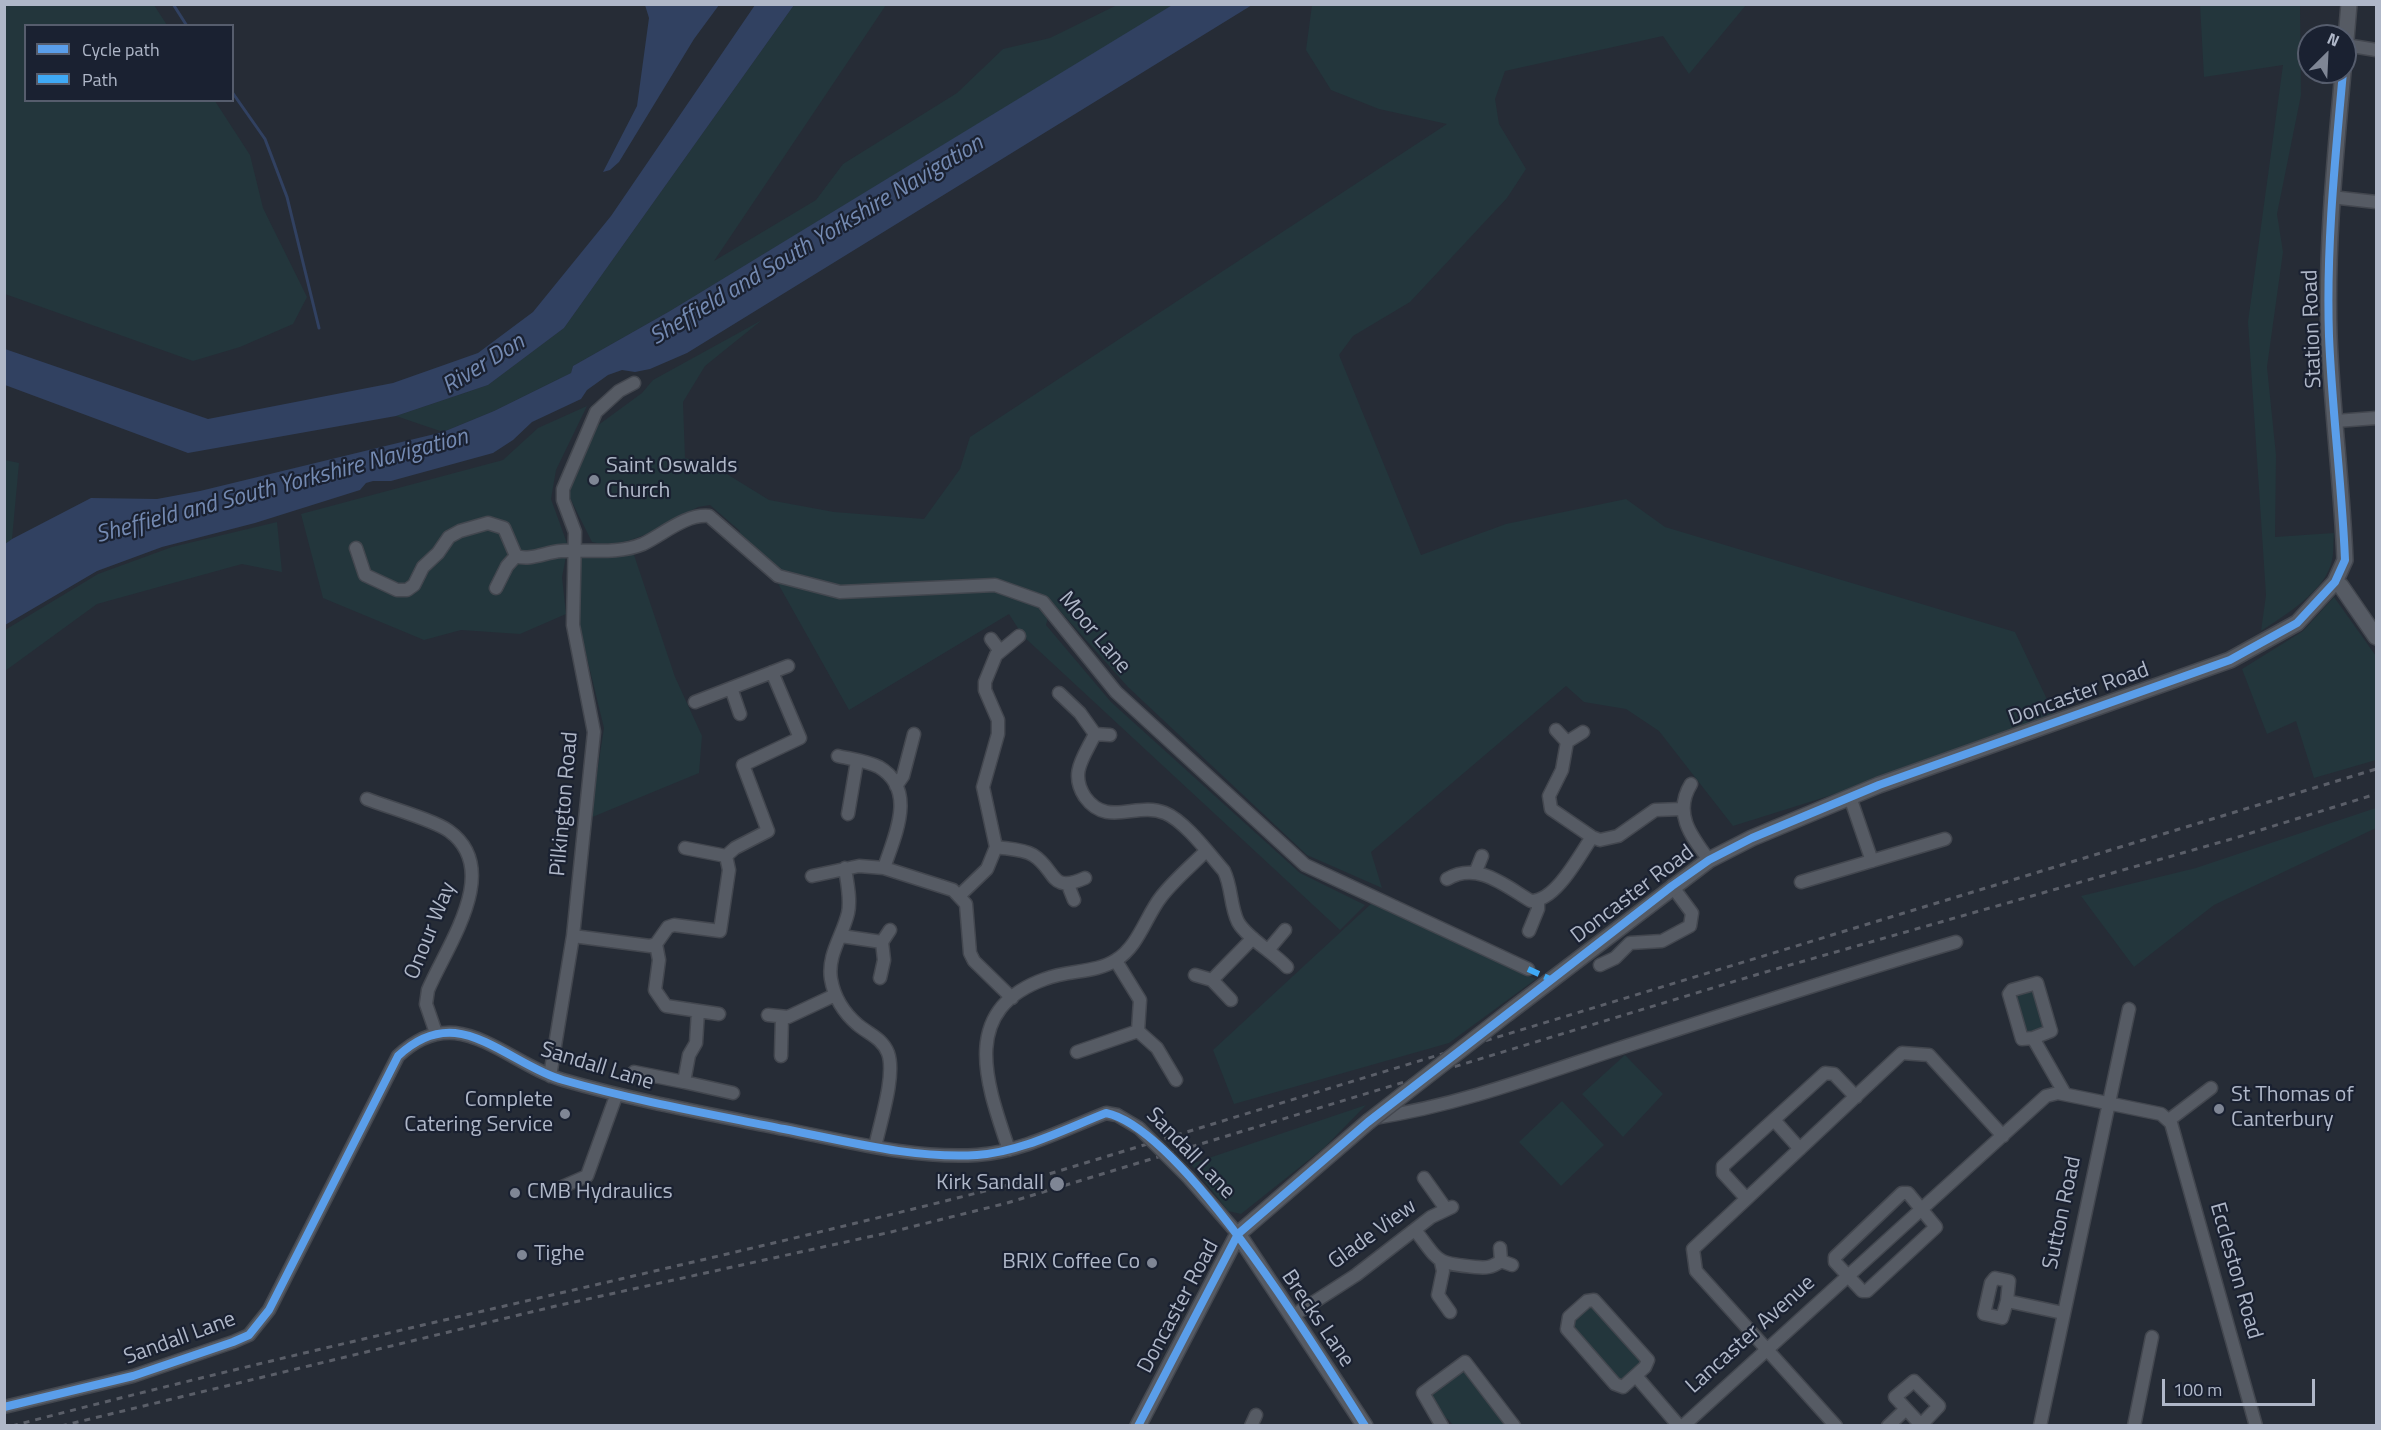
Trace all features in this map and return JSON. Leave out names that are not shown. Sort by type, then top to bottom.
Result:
[{"type":"street","points":[[2348,24],[2349,4]]},
{"type":"street","points":[[2357,47],[2376,50]]},
{"type":"street","name":"Station Road","points":[[2335,582],[2345,560],[2329,338],[2331,197],[2342,84]]},
{"type":"street","points":[[2331,197],[2376,202]]},
{"type":"street","name":"Pilkington Road","points":[[550,1076],[573,936],[594,732],[573,625],[575,532],[563,500],[567,476],[596,412],[620,391],[634,383]]},
{"type":"street","points":[[2336,421],[2376,418]]},
{"type":"street","name":"Moor Lane","points":[[516,556],[526,558],[552,552],[629,549],[694,516],[710,516],[778,576],[789,581],[840,592],[995,585],[1036,599],[1043,602],[1116,692],[1305,865],[1528,969]]},
{"type":"street","points":[[356,548],[365,575],[400,591],[407,590],[414,585],[423,567],[438,554],[449,537],[467,528],[488,523],[504,528],[516,556],[507,566],[496,588]]},
{"type":"street","points":[[2335,582],[2341,586],[2376,637]]},
{"type":"street","name":"Doncaster Road","points":[[1138,1425],[1238,1234],[1371,1120],[1708,860],[1752,838],[1850,797],[2230,660],[2297,623],[2335,582]]},
{"type":"street","points":[[960,895],[987,869],[996,847],[983,787],[998,734],[998,720],[985,690],[984,682],[991,663],[1000,651],[1019,636]]},
{"type":"street","points":[[991,639],[1000,651]]},
{"type":"street","points":[[695,702],[788,666]]},
{"type":"street","points":[[726,856],[735,848],[768,831],[743,765],[800,738],[772,672]]},
{"type":"street","points":[[731,688],[740,714]]},
{"type":"street","points":[[1059,693],[1080,713],[1095,734]]},
{"type":"street","points":[[1556,730],[1567,742]]},
{"type":"street","points":[[1583,732],[1567,742],[1562,770],[1549,796],[1551,809],[1592,837],[1608,839],[1618,836],[1655,810],[1682,809]]},
{"type":"street","points":[[896,786],[903,776],[914,734]]},
{"type":"street","points":[[1095,734],[1110,735]]},
{"type":"street","points":[[1095,734],[1077,772],[1077,782],[1093,808],[1100,811],[1128,813],[1155,810],[1168,814],[1224,871],[1229,881],[1233,911],[1243,930],[1269,949],[1287,967]]},
{"type":"street","points":[[838,756],[879,767],[896,786],[901,799],[901,816],[884,868]]},
{"type":"street","points":[[848,814],[857,761]]},
{"type":"street","points":[[1691,784],[1685,793],[1682,809],[1688,829],[1708,860]]},
{"type":"street","points":[[1850,797],[1872,861]]},
{"type":"street","name":"Onour Way","points":[[367,799],[448,830],[469,854],[474,879],[470,897],[428,990],[426,1004],[436,1034]]},
{"type":"street","points":[[1447,879],[1476,871],[1532,901],[1538,901],[1555,890],[1592,837]]},
{"type":"street","points":[[1801,882],[1945,839]]},
{"type":"street","points":[[996,847],[1034,855],[1054,879],[1068,885],[1074,900]]},
{"type":"street","points":[[685,848],[726,856]]},
{"type":"street","points":[[1009,1150],[987,1082],[984,1065],[989,1031],[997,1015],[1012,998],[1046,978],[1116,961],[1135,940],[1163,894],[1206,851]]},
{"type":"street","points":[[573,936],[650,946],[656,944],[668,927],[674,925],[720,931],[729,879],[726,856]]},
{"type":"street","points":[[1476,871],[1482,856]]},
{"type":"street","points":[[845,868],[849,902],[832,959],[831,976],[835,995],[848,1016],[873,1034],[888,1053],[889,1077],[875,1147]]},
{"type":"street","points":[[812,876],[845,868],[884,868],[953,890],[966,904],[969,953],[974,961],[1012,998]]},
{"type":"street","points":[[1068,885],[1085,878]]},
{"type":"street","points":[[1600,965],[1615,958],[1629,943],[1662,941],[1690,926],[1692,913],[1672,886]]},
{"type":"street","points":[[1529,931],[1539,909],[1538,901]]},
{"type":"street","points":[[880,978],[884,960],[882,942],[890,930]]},
{"type":"street","points":[[1269,949],[1285,930]]},
{"type":"street","points":[[840,936],[882,942]]},
{"type":"street","points":[[1212,980],[1253,938]]},
{"type":"street","points":[[1371,1120],[1407,1113],[1499,1088],[1838,976],[1956,942]]},
{"type":"street","points":[[656,944],[659,949],[657,993],[670,1007],[719,1014]]},
{"type":"street","points":[[1116,961],[1140,1000],[1138,1031]]},
{"type":"street","points":[[1195,975],[1212,980],[1231,1000]]},
{"type":"street","points":[[2037,984],[2050,1031],[2033,1038],[2022,1039],[2009,994],[2012,990],[2037,984]]},
{"type":"street","points":[[768,1015],[788,1017],[835,995]]},
{"type":"street","name":"Sutton Road","points":[[2040,1425],[2062,1313],[2129,1010]]},
{"type":"street","points":[[684,1082],[689,1055],[696,1042],[698,1011]]},
{"type":"street","points":[[781,1056],[782,1017]]},
{"type":"street","points":[[1077,1053],[1138,1031]]},
{"type":"street","points":[[1138,1031],[1157,1048],[1176,1080]]},
{"type":"street","name":"Sandall Lane","points":[[4,1407],[133,1376],[202,1354],[249,1335],[269,1310],[398,1056],[412,1044],[436,1034],[456,1033],[474,1038],[550,1076],[616,1096],[875,1147],[955,1155],[1009,1150],[1106,1113],[1117,1115],[1139,1128],[1188,1177],[1238,1234]]},
{"type":"street","points":[[2033,1038],[2065,1094],[2161,1114],[2171,1124],[2211,1088]]},
{"type":"street","points":[[1836,1425],[1693,1265],[1693,1249],[1697,1242],[1902,1053],[1929,1055],[2003,1136]]},
{"type":"street","points":[[634,1072],[733,1093]]},
{"type":"street","points":[[1746,1198],[1721,1170],[1825,1073],[1834,1074],[1856,1097]]},
{"type":"street","name":"Lancaster Avenue","points":[[1681,1425],[2046,1096],[2065,1094]]},
{"type":"street","name":"Sandall Lane","points":[[562,1187],[587,1176],[616,1096]]},
{"type":"street","points":[[1774,1120],[1800,1149]]},
{"type":"street","name":"Eccleston Road","points":[[2171,1124],[2256,1425]]},
{"type":"street","name":"Glade View","points":[[1294,1315],[1356,1275],[1415,1230],[1449,1208],[1424,1178]]},
{"type":"street","name":"Lancaster Avenue","points":[[1902,1193],[1908,1193],[1936,1227],[1867,1291],[1863,1291],[1848,1275],[1835,1262],[1837,1253],[1902,1193]]},
{"type":"street","points":[[1415,1230],[1441,1262],[1449,1266],[1483,1269],[1504,1258]]},
{"type":"street","name":"Brecks Lane","points":[[1238,1234],[1365,1425]]},
{"type":"street","points":[[1441,1262],[1443,1271],[1438,1295],[1450,1312]]},
{"type":"street","points":[[1594,1300],[1646,1357],[1648,1364],[1636,1376],[1619,1387],[1567,1329],[1569,1317],[1587,1301],[1594,1300]]},
{"type":"street","points":[[2007,1301],[2062,1313]]},
{"type":"street","points":[[2134,1425],[2152,1337]]},
{"type":"street","points":[[1442,1425],[1423,1393],[1465,1362],[1514,1425]]},
{"type":"street","points":[[1636,1376],[1681,1425]]},
{"type":"street","points":[[1888,1425],[1906,1409]]},
{"type":"shaded area","points":[[4,5],[154,5],[166,24],[24,24],[24,102],[216,102],[250,155],[263,208],[307,297],[293,324],[240,347],[193,361],[5,294]]},
{"type":"shaded area","points":[[794,5],[886,5],[714,261],[816,200],[843,164],[957,93],[1003,49],[1050,38],[1117,5],[1174,5],[670,311],[573,366],[571,373],[494,411],[443,432],[396,416],[488,385],[564,328]]},
{"type":"shaded area","points":[[1312,5],[1746,5],[1689,74],[1663,36],[1505,71],[1495,99],[1499,124],[1526,169],[1507,198],[1410,302],[1353,336],[1339,355],[1421,555],[1506,524],[1626,499],[1665,527],[2015,632],[2054,714],[1851,789],[1733,826],[1659,731],[1626,709],[1584,702],[1566,686],[1371,852],[1382,888],[1307,855],[1128,687],[1052,602],[1046,625],[1111,702],[1300,873],[1365,905],[1340,930],[1023,636],[1009,614],[849,710],[776,580],[739,544],[740,531],[710,505],[698,507],[633,539],[620,543],[592,542],[569,496],[577,465],[597,426],[642,393],[653,380],[762,320],[705,366],[683,402],[685,458],[717,468],[769,500],[834,512],[924,519],[960,469],[970,437],[1447,124],[1379,109],[1331,90],[1306,50]]},
{"type":"shaded area","points":[[2200,5],[2300,5],[2300,24],[2297,24],[2297,84],[2301,84],[2301,95],[2277,214],[2283,252],[2267,367],[2276,455],[2275,537],[2334,533],[2333,550],[2332,560],[2322,582],[2292,610],[2261,631],[2266,595],[2248,322],[2283,65],[2204,77]]},
{"type":"shaded area","points":[[587,406],[556,470],[551,499],[568,546],[562,577],[566,614],[520,634],[461,630],[424,640],[323,598],[301,514],[503,460],[538,428]]},
{"type":"shaded area","points":[[5,460],[19,463],[12,539],[5,544]]},
{"type":"shaded area","points":[[277,522],[282,572],[242,564],[97,604],[5,671],[5,630],[98,574],[172,547]]},
{"type":"shaded area","points":[[633,552],[675,677],[702,736],[699,773],[590,818],[604,728],[579,625],[577,567],[580,557],[609,558]]},
{"type":"shaded area","points":[[2334,597],[2376,656],[2376,760],[2314,778],[2296,721],[2267,734],[2242,669],[2303,631]]},
{"type":"shaded area","points":[[2376,808],[2376,828],[2214,905],[2134,967],[2081,896],[2196,868]]},
{"type":"shaded area","points":[[1372,903],[1536,979],[1449,1043],[1234,1104],[1213,1050]]},
{"type":"shaded area","points":[[2034,988],[2045,1025],[2042,1029],[2029,1034],[2025,1032],[2013,996]]},
{"type":"shaded area","points":[[1625,1055],[1663,1094],[1623,1137],[1582,1094]]},
{"type":"shaded area","points":[[1562,1101],[1604,1145],[1561,1186],[1519,1142]]},
{"type":"shaded area","points":[[1366,1105],[1325,1147],[1241,1214],[1228,1211],[1191,1164]]},
{"type":"shaded area","points":[[1592,1305],[1642,1361],[1624,1379],[1615,1378],[1572,1329],[1570,1321]]},
{"type":"shaded area","points":[[1460,1367],[1468,1370],[1510,1425],[1453,1425],[1448,1419],[1442,1418],[1429,1393]]},
{"type":"water","name":"Sheffield and South Yorkshire Navigation","points":[[1174,4],[1252,5],[687,353],[650,369],[635,372],[622,370],[608,375],[587,390],[581,399],[532,422],[513,440],[493,453],[391,481],[373,481],[366,483],[360,490],[255,523],[162,547],[97,571],[5,625],[5,544],[12,539],[91,498],[157,499],[200,491],[443,432],[494,411],[571,373],[573,366],[670,311]]},
{"type":"water","points":[[645,5],[719,5],[694,39],[619,162],[610,170],[603,172],[637,106],[649,18]]},
{"type":"water","name":"River Don","points":[[755,5],[794,5],[564,328],[488,385],[396,416],[188,453],[5,385],[5,349],[208,419],[393,383],[478,353],[533,312],[611,216]]},
{"type":"waterway","points":[[173,4],[186,24]]},
{"type":"waterway","points":[[234,95],[265,139],[287,197],[319,328]]},
{"type":"railway","points":[[12,1426],[140,1393],[783,1241],[1039,1177],[2376,769]]},
{"type":"railway","points":[[61,1426],[556,1306],[891,1232],[1007,1203],[1762,973],[2235,838],[2376,794]]},
{"type":"marked path","points":[[1528,969],[1550,979]]},
{"type":"cycle path","points":[[1138,1426],[1238,1234],[1368,1122],[1672,886],[1709,860],[1752,838],[1879,785],[2230,660],[2297,623],[2335,582],[2345,560],[2330,364],[2328,303],[2332,204],[2342,84]]},
{"type":"cycle path","points":[[4,1407],[133,1376],[249,1335],[269,1310],[398,1056],[424,1038],[455,1033],[496,1047],[550,1075],[590,1088],[855,1144],[904,1152],[953,1156],[993,1153],[1043,1139],[1106,1113],[1137,1128],[1173,1159],[1210,1201],[1284,1300],[1365,1426]]},
{"type":"place","name":"Saint Oswalds Church","points":[[594,480]]},
{"type":"place","name":"St Thomas of Canterbury","points":[[2219,1109]]},
{"type":"place","name":"Complete Catering Service","points":[[565,1114]]},
{"type":"place","name":"Kirk Sandall","points":[[1057,1184]]},
{"type":"place","name":"CMB Hydraulics","points":[[515,1193]]},
{"type":"place","name":"Tighe","points":[[522,1255]]},
{"type":"place","name":"BRIX Coffee Co","points":[[1152,1263]]}]
